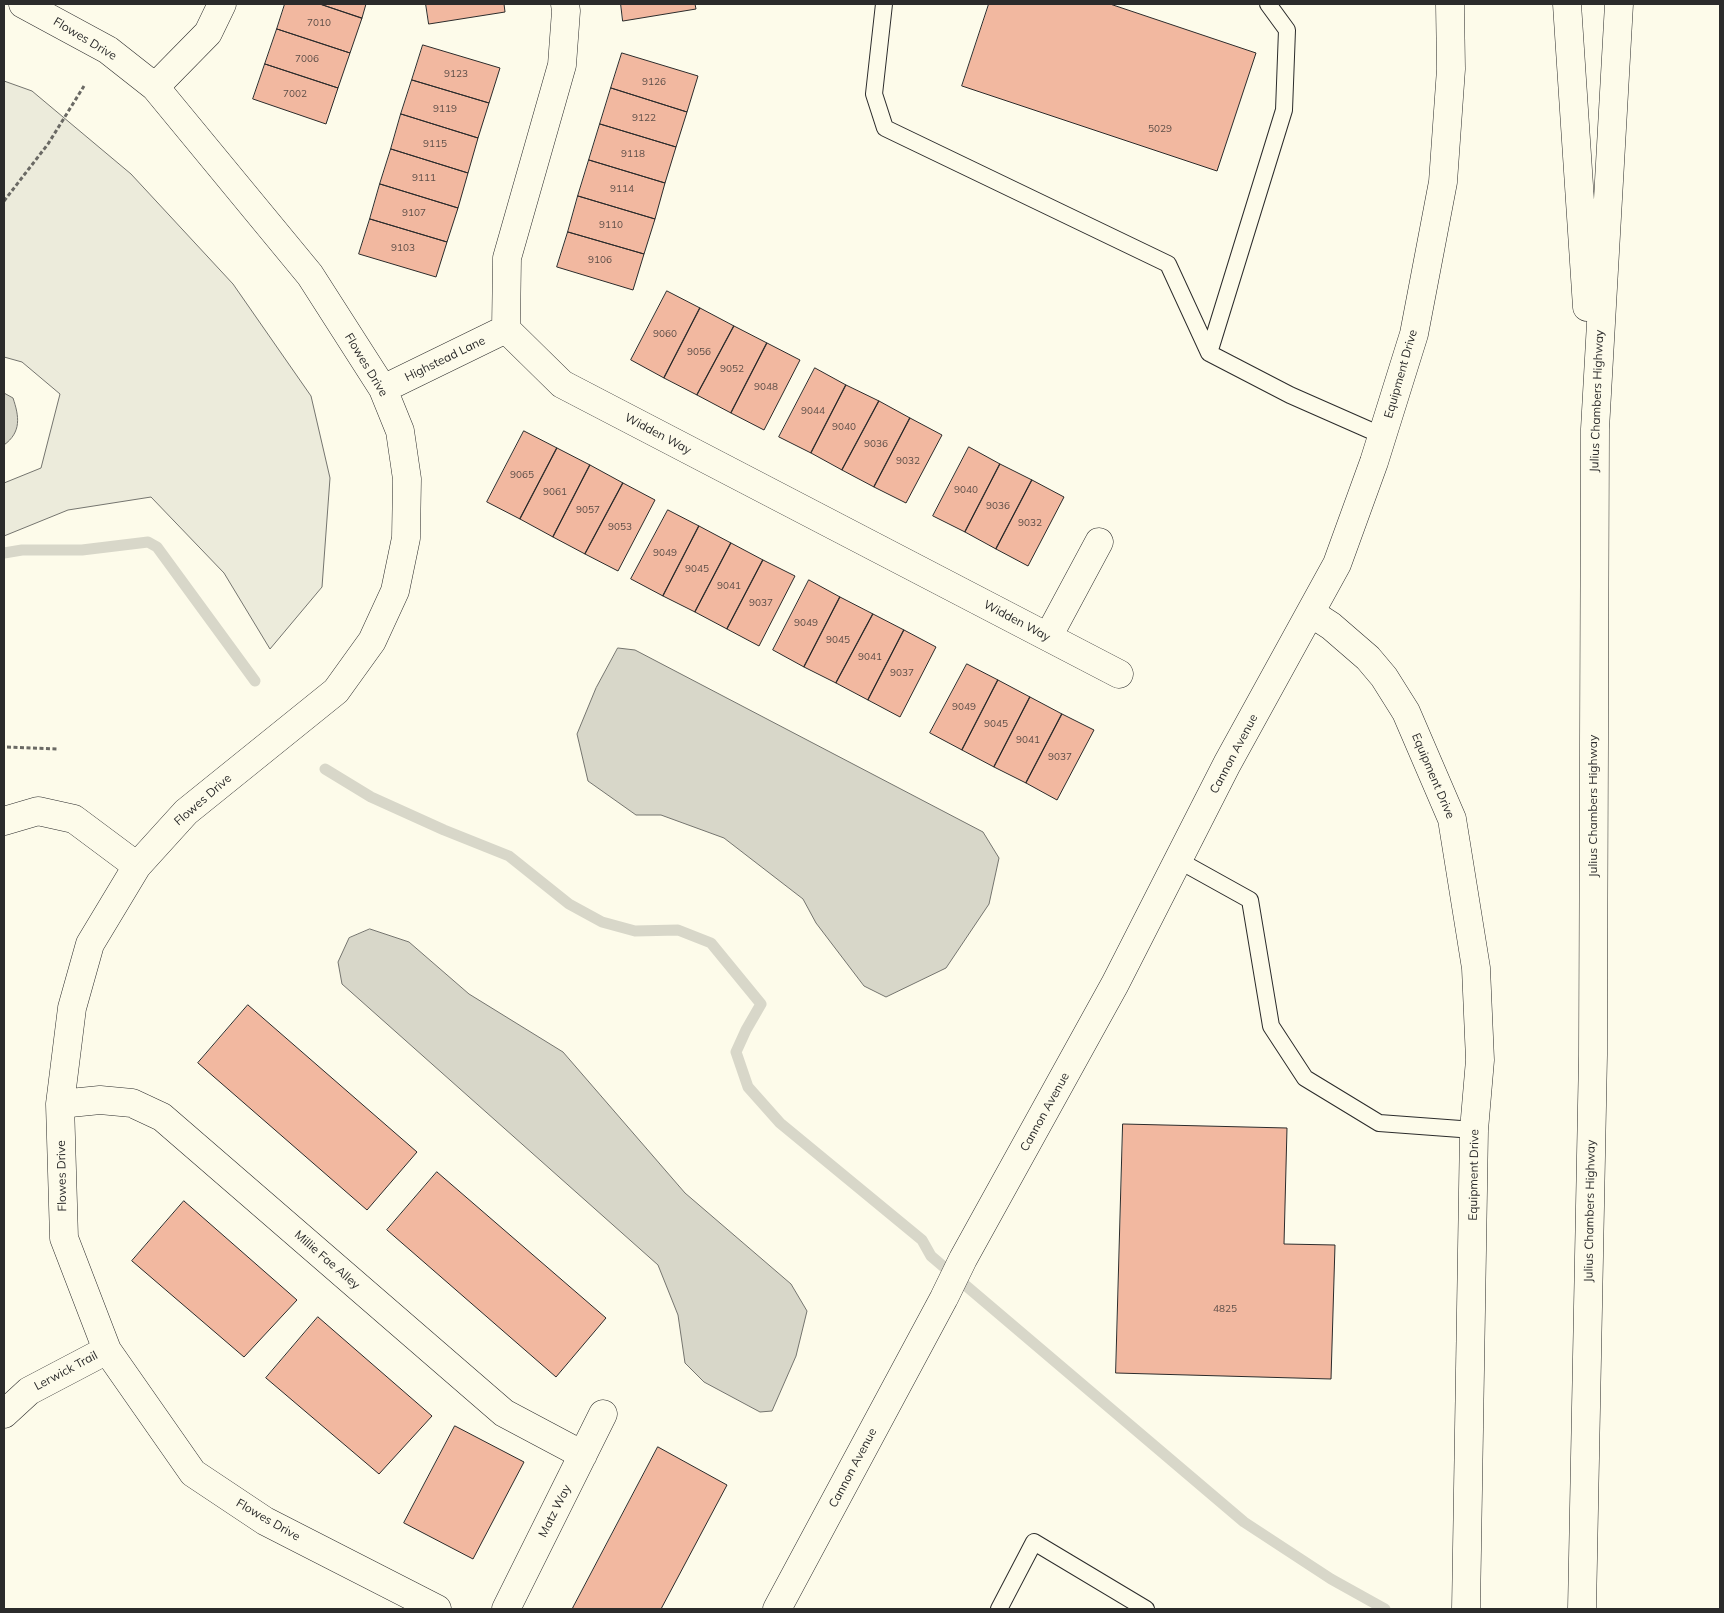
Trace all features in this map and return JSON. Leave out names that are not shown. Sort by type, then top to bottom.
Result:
[{"type":"main road","name":"Flowes Drive","points":[[24,4],[108,50],[155,87],[310,275],[383,389],[400,431],[407,479],[406,538],[395,591],[372,641],[336,691],[186,812],[137,866],[90,944],[72,1008],[60,1104],[64,1238],[107,1350],[193,1473],[265,1521],[437,1609]]},
{"type":"main road","points":[[155,87],[208,33],[222,4]]},
{"type":"main road","points":[[506,329],[508,258],[562,65],[565,4]]},
{"type":"main road","name":"Equipment Drive","points":[[1450,4],[1451,69],[1443,182],[1414,334],[1383,436],[1337,564],[1311,613],[1330,626],[1368,658],[1384,677],[1406,712],[1452,819],[1476,968],[1480,1060],[1474,1130],[1466,1609]]},
{"type":"main road","points":[[1567,4],[1595,429]]},
{"type":"main road","name":"Julius Chambers Highway","points":[[1582,1609],[1593,1055],[1595,429],[1619,4]]},
{"type":"main road","name":"Highstead Lane","points":[[383,389],[506,329]]},
{"type":"main road","name":"Widden Way","points":[[506,329],[562,384],[1118,674]]},
{"type":"main road","points":[[1048,637],[1099,542]]},
{"type":"main road","name":"Cannon Avenue","points":[[777,1609],[944,1298],[963,1259],[1116,984],[1227,764],[1311,613]]},
{"type":"main road","points":[[4,821],[38,811],[74,819],[137,866]]},
{"type":"main road","name":"Millie Fae Alley","points":[[60,1104],[100,1100],[132,1103],[162,1117],[504,1413],[583,1455]]},
{"type":"main road","name":"Lerwick Trail","points":[[4,1414],[29,1391],[107,1350]]},
{"type":"main road","name":"Matz Way","points":[[506,1609],[603,1414]]},
{"type":"lane","points":[[884,4],[874,94],[885,128],[1168,264],[1209,352],[1290,394],[1383,436]]},
{"type":"lane","points":[[1209,352],[1284,110],[1287,30],[1268,4]]},
{"type":"lane","points":[[1178,860],[1250,900],[1271,1026],[1305,1078],[1379,1123],[1474,1130]]},
{"type":"lane","points":[[999,1609],[1034,1542],[1146,1609]]},
{"type":"path","points":[[4,202],[48,144],[84,86]]},
{"type":"path","points":[[7,747],[59,749]]},
{"type":"shaded area","points":[[4,81],[32,91],[131,174],[233,284],[311,396],[330,478],[322,587],[270,649],[224,573],[151,497],[68,510],[4,536],[4,483],[41,468],[60,394],[22,362],[4,357]]},
{"type":"shaded area","points":[[4,393],[13,398],[18,423],[14,435],[4,445]]},
{"type":"shaded area","points":[[618,648],[635,650],[983,832],[999,858],[989,904],[946,968],[886,997],[864,986],[816,923],[803,899],[724,838],[661,815],[636,815],[588,781],[577,734],[596,688]]},
{"type":"shaded area","points":[[370,929],[409,942],[469,994],[563,1052],[685,1193],[791,1284],[807,1311],[796,1356],[772,1411],[760,1412],[704,1382],[685,1363],[678,1315],[658,1265],[342,984],[338,962],[349,938]]},
{"type":"building","points":[[285,4],[320,4],[362,18],[350,53],[277,29]]},
{"type":"building","points":[[320,4],[366,4],[362,18]]},
{"type":"building","points":[[426,4],[504,4],[505,12],[429,24]]},
{"type":"building","points":[[621,4],[695,4],[696,9],[623,21]]},
{"type":"building","points":[[989,4],[1110,4],[1256,53],[1217,171],[962,86]]},
{"type":"building","points":[[277,29],[350,53],[338,88],[265,64]]},
{"type":"building","points":[[423,45],[500,68],[489,103],[412,80]]},
{"type":"building","points":[[622,53],[698,76],[687,112],[611,88]]},
{"type":"building","points":[[265,64],[338,88],[326,124],[253,99]]},
{"type":"building","points":[[412,80],[489,103],[478,138],[401,114]]},
{"type":"building","points":[[611,88],[687,112],[676,147],[600,124]]},
{"type":"building","points":[[401,114],[478,138],[468,173],[391,149]]},
{"type":"building","points":[[600,124],[676,147],[665,183],[589,160]]},
{"type":"building","points":[[391,149],[468,173],[458,208],[380,184]]},
{"type":"building","points":[[589,160],[665,183],[655,219],[578,196]]},
{"type":"building","points":[[380,184],[458,208],[447,242],[370,219]]},
{"type":"building","points":[[578,196],[655,219],[644,254],[568,232]]},
{"type":"building","points":[[370,219],[447,242],[436,277],[359,254]]},
{"type":"building","points":[[568,232],[644,254],[633,290],[557,267]]},
{"type":"building","points":[[667,291],[700,308],[664,378],[631,360]]},
{"type":"building","points":[[700,308],[734,326],[697,395],[664,378]]},
{"type":"building","points":[[734,326],[767,343],[731,413],[697,395]]},
{"type":"building","points":[[767,343],[800,360],[764,430],[731,413]]},
{"type":"building","points":[[815,368],[846,385],[811,453],[779,437]]},
{"type":"building","points":[[846,385],[879,401],[842,470],[811,453]]},
{"type":"building","points":[[879,401],[910,418],[874,487],[842,470]]},
{"type":"building","points":[[910,418],[942,435],[906,503],[874,487]]},
{"type":"building","points":[[524,431],[557,448],[520,519],[487,502]]},
{"type":"building","points":[[969,447],[1000,464],[965,532],[933,516]]},
{"type":"building","points":[[557,448],[590,465],[553,537],[520,519]]},
{"type":"building","points":[[1000,464],[1032,480],[996,549],[965,532]]},
{"type":"building","points":[[590,465],[623,483],[585,554],[553,537]]},
{"type":"building","points":[[1032,480],[1064,497],[1028,566],[996,549]]},
{"type":"building","points":[[623,483],[655,500],[618,571],[585,554]]},
{"type":"building","points":[[668,510],[699,526],[663,596],[631,579]]},
{"type":"building","points":[[699,526],[731,543],[695,612],[663,596]]},
{"type":"building","points":[[731,543],[763,560],[727,629],[695,612]]},
{"type":"building","points":[[763,560],[795,576],[759,646],[727,629]]},
{"type":"building","points":[[809,580],[840,597],[804,667],[773,650]]},
{"type":"building","points":[[840,597],[873,614],[836,683],[804,667]]},
{"type":"building","points":[[873,614],[904,630],[868,700],[836,683]]},
{"type":"building","points":[[904,630],[936,647],[900,717],[868,700]]},
{"type":"building","points":[[967,664],[998,680],[962,750],[930,733]]},
{"type":"building","points":[[998,680],[1030,697],[994,767],[962,750]]},
{"type":"building","points":[[1030,697],[1062,714],[1026,783],[994,767]]},
{"type":"building","points":[[1062,714],[1094,730],[1057,800],[1026,783]]},
{"type":"building","points":[[248,1005],[417,1152],[367,1210],[198,1063]]},
{"type":"building","points":[[1123,1124],[1287,1128],[1284,1244],[1335,1245],[1331,1379],[1116,1373]]},
{"type":"building","points":[[437,1172],[606,1318],[556,1377],[387,1230]]},
{"type":"building","points":[[184,1201],[297,1300],[244,1357],[132,1261]]},
{"type":"building","points":[[318,1317],[432,1416],[379,1474],[266,1378]]},
{"type":"building","points":[[455,1426],[524,1462],[473,1559],[404,1523]]},
{"type":"building","points":[[658,1447],[727,1485],[661,1609],[573,1608]]},
{"type":"waterway","points":[[4,553],[22,550],[82,550],[148,542],[157,547],[255,681]]},
{"type":"waterway","points":[[325,769],[371,797],[444,830],[509,856],[569,904],[602,922],[635,931],[678,930],[711,943],[761,1004],[736,1052],[748,1087],[780,1123],[922,1240],[931,1256],[1244,1522],[1331,1579],[1385,1609]]}]
